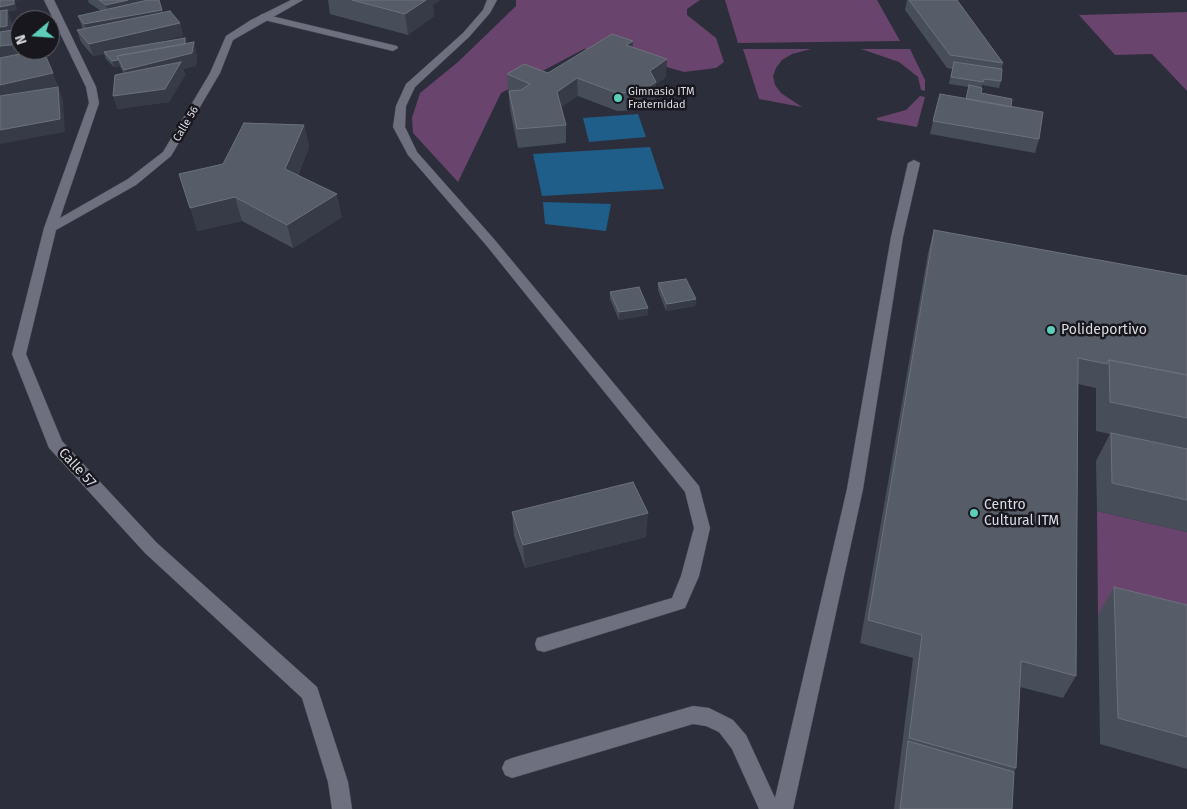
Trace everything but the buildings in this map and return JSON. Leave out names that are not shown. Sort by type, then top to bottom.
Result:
[{"type":"street","name":"Calle 57","points":[[49,0],[53,12],[91,87],[94,103],[50,228],[19,354],[55,444],[151,548],[310,693],[338,782],[342,809]]},
{"type":"street","name":"Calle 56","points":[[50,228],[132,182],[167,154],[215,73],[230,38],[236,32],[263,16],[298,0]]},
{"type":"street","points":[[492,0],[486,11],[466,35],[410,86],[401,106],[400,127],[412,153],[490,242],[693,490],[702,528],[690,576],[679,603],[544,644]]},
{"type":"street","points":[[263,16],[392,48]]},
{"type":"street","points":[[783,809],[855,489],[897,237],[914,163]]},
{"type":"street","points":[[512,768],[693,715],[710,717],[726,726],[739,742],[770,809]]},
{"type":"shaded area","points":[[516,0],[700,0],[687,9],[687,15],[716,38],[724,62],[716,68],[684,72],[603,49],[584,49],[501,93],[458,182],[413,133],[412,118],[420,93],[458,62],[516,6]]},
{"type":"shaded area","points":[[725,0],[877,0],[900,41],[738,43]]},
{"type":"shaded area","points":[[1187,12],[1187,91],[1152,54],[1115,55],[1079,15]]},
{"type":"shaded area","points":[[743,49],[811,49],[792,54],[782,60],[773,76],[775,85],[781,93],[802,107],[759,99]]},
{"type":"shaded area","points":[[861,49],[910,49],[925,80],[925,91],[921,90],[918,77],[899,62]]},
{"type":"shaded area","points":[[920,96],[925,97],[917,127],[877,120],[877,118],[906,110]]},
{"type":"shaded area","points":[[1097,511],[1187,532],[1187,638],[1098,615]]},
{"type":"water","points":[[638,114],[646,137],[589,142],[583,118]]},
{"type":"water","points":[[650,147],[664,189],[542,196],[533,154]]},
{"type":"water","points":[[543,202],[611,204],[606,231],[545,224]]},
{"type":"place","name":"Gimnasio ITM Fraternidad","points":[[618,98]]},
{"type":"place","name":"Polideportivo","points":[[1051,330]]},
{"type":"place","name":"Centro Cultural ITM","points":[[974,513]]}]
